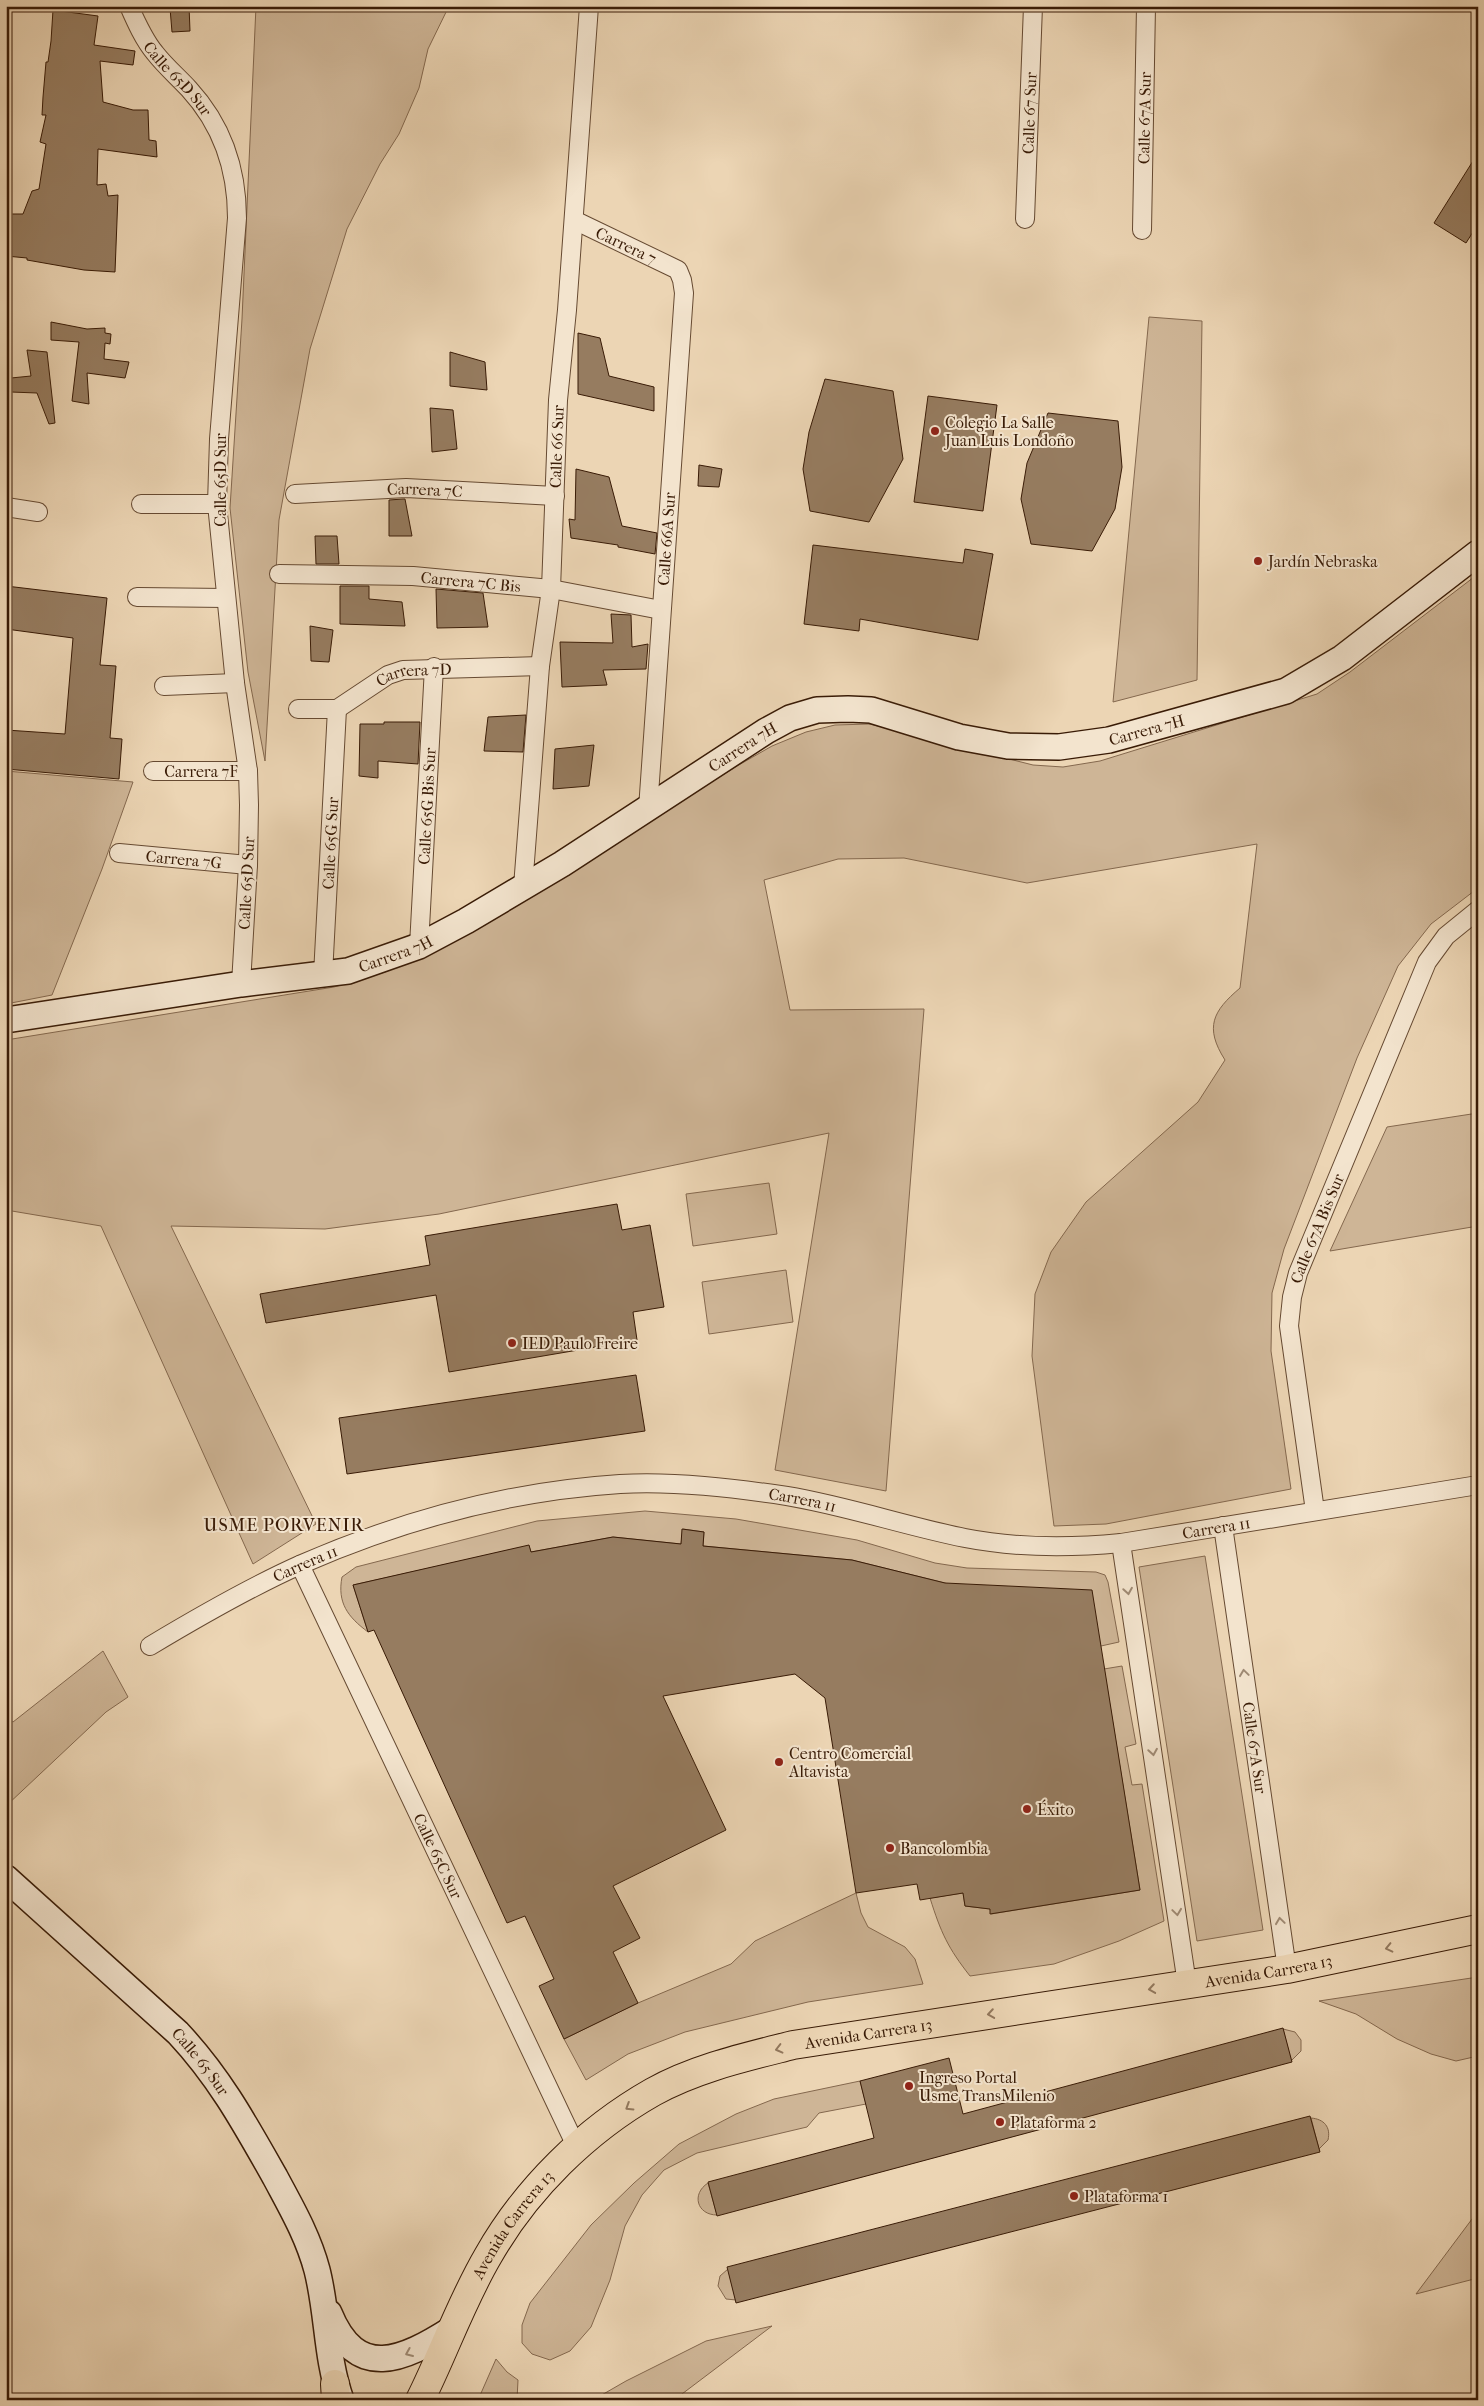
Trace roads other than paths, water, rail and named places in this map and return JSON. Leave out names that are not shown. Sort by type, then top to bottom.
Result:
[{"type":"main road","name":"Avenida Carrera 13","points":[[420,2400],[466,2297],[500,2235],[545,2180],[577,2148],[618,2114],[654,2092],[695,2073],[740,2058],[793,2045],[1287,1969],[1478,1929]]},
{"type":"street","name":"Calle 66 Sur","points":[[523,887],[540,666],[551,589],[556,496],[558,400],[574,220],[589,6]]},
{"type":"street","name":"Calle 67 Sur","points":[[1025,219],[1033,6]]},
{"type":"street","name":"Calle 67A Sur","points":[[1142,230],[1146,6]]},
{"type":"street","name":"Calle 65D Sur","points":[[131,7],[155,53],[208,112],[225,146],[233,175],[236,218],[219,439],[217,504],[235,682],[248,771],[248,865],[241,984]]},
{"type":"street","name":"Carrera 7","points":[[574,220],[678,270]]},
{"type":"street","name":"Calle 66A Sur","points":[[648,809],[684,293],[678,270]]},
{"type":"street","name":"Carrera 7C","points":[[295,494],[406,488],[556,496]]},
{"type":"street","points":[[141,504],[217,504]]},
{"type":"street","points":[[6,506],[38,512]]},
{"type":"street","name":"Carrera 7H","points":[[6,1020],[241,984],[348,971],[419,946],[523,887],[648,809],[766,731],[790,718],[817,710],[871,710],[983,743],[1034,748],[1059,747],[1109,740],[1286,691],[1342,658],[1478,553]]},
{"type":"street","name":"Carrera 7C Bis","points":[[279,574],[413,576],[551,589],[661,610]]},
{"type":"street","points":[[137,596],[226,598]]},
{"type":"street","name":"Carrera 7D","points":[[337,709],[388,675],[404,670],[434,667],[540,666]]},
{"type":"street","name":"Calle 65G Bis Sur","points":[[419,946],[434,667]]},
{"type":"street","points":[[164,686],[235,682]]},
{"type":"street","points":[[298,709],[337,709]]},
{"type":"street","name":"Calle 65G Sur","points":[[323,975],[337,709]]},
{"type":"street","name":"Carrera 7F","points":[[152,771],[248,771]]},
{"type":"street","name":"Carrera 7G","points":[[119,854],[248,865]]},
{"type":"street","name":"Calle 67A Bis Sur","points":[[1315,1512],[1289,1326],[1292,1297],[1298,1273],[1428,962],[1446,936],[1478,910]]},
{"type":"street","name":"Carrera 11","points":[[150,1646],[228,1601],[300,1565],[382,1532],[461,1509],[541,1493],[622,1484],[706,1487],[789,1496],[870,1513],[966,1538],[1040,1546],[1085,1546],[1121,1543],[1478,1485]]},
{"type":"street","name":"Calle 67A Sur","points":[[1223,1526],[1287,1969]]},
{"type":"street","points":[[1121,1543],[1187,1984]]},
{"type":"street","name":"Calle 65C Sur","points":[[300,1565],[577,2148]]},
{"type":"street","name":"Calle 65 Sur","points":[[6,1878],[178,2033],[237,2108],[299,2222],[310,2248],[322,2297],[337,2394]]},
{"type":"street","name":"Calle 65 Sur","points":[[322,2297],[333,2323],[343,2339],[361,2354],[380,2360],[394,2359],[413,2352],[452,2329]]},
{"type":"place","name":"Colegio La Salle Juan Luis Londoño","points":[[935,431]]},
{"type":"place","name":"Jardín Nebraska","points":[[1258,561]]},
{"type":"place","name":"IED Paulo Freire","points":[[512,1343]]},
{"type":"place","name":"Centro Comercial Altavista","points":[[779,1762]]},
{"type":"place","name":"Éxito","points":[[1027,1809]]},
{"type":"place","name":"Bancolombia","points":[[890,1848]]},
{"type":"place","name":"Ingreso Portal Usme TransMilenio","points":[[909,2086]]},
{"type":"place","name":"Plataforma 2","points":[[1000,2122]]},
{"type":"place","name":"Plataforma 1","points":[[1074,2196]]},
{"type":"district","name":"USME PORVENIR","points":[[284,1525]]}]
